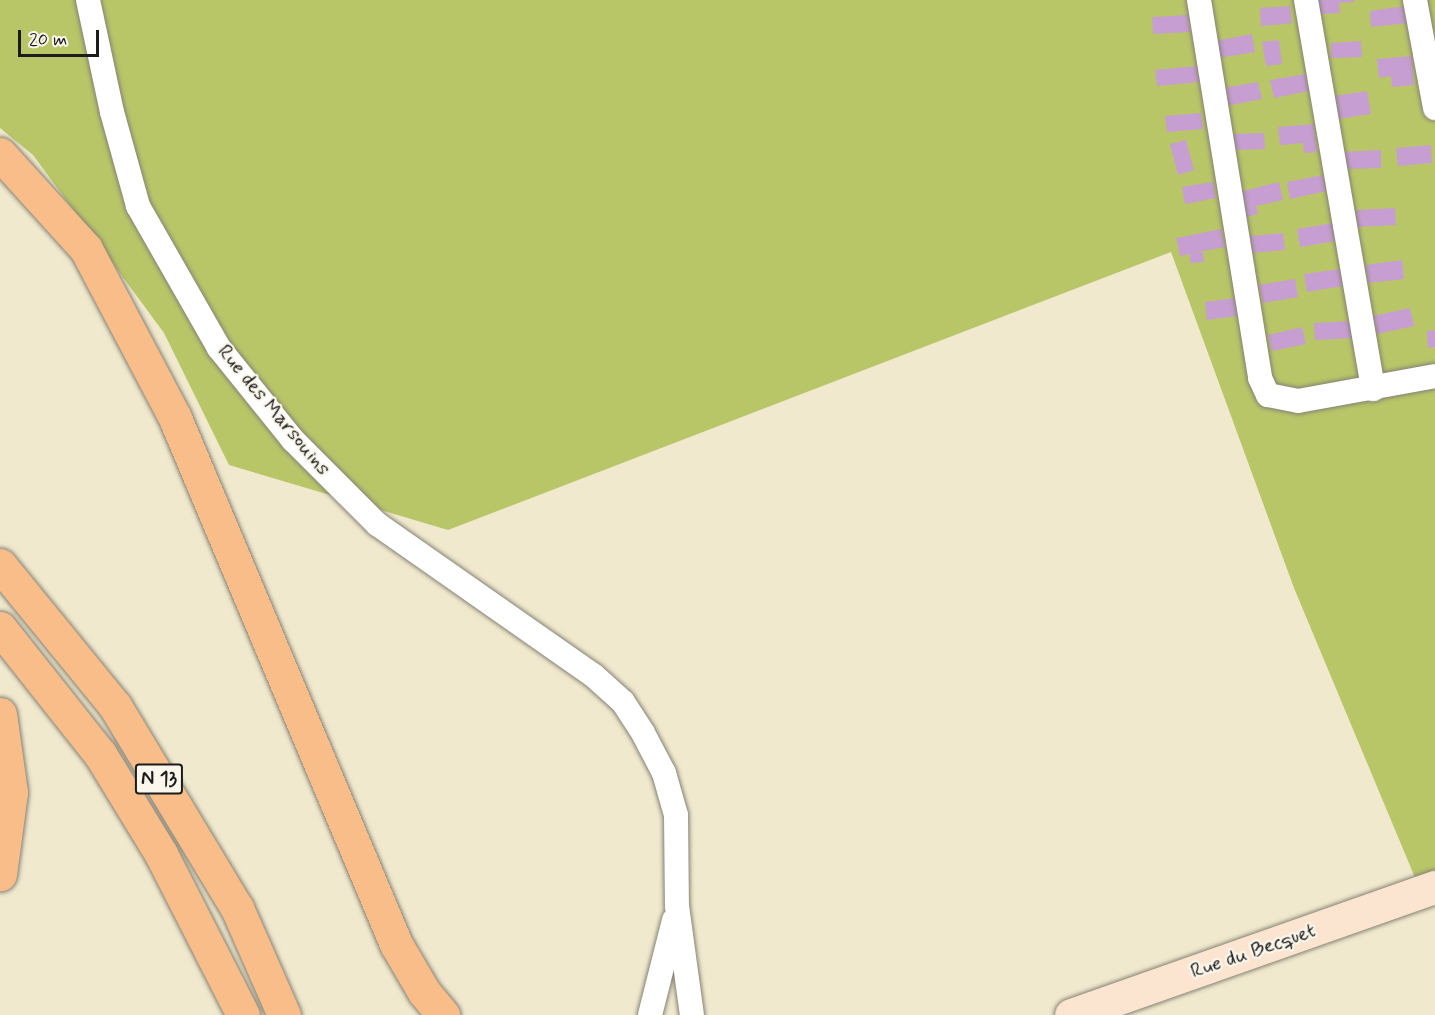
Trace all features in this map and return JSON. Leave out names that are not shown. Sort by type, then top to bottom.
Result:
[{"type":"highway","points":[[0,154],[86,249],[175,418],[396,944],[424,992],[443,1015]]},
{"type":"highway","name":"N 13","points":[[0,565],[115,706],[237,908],[284,1015]]},
{"type":"highway","name":"N 13","points":[[0,628],[100,754],[161,854],[243,1015]]},
{"type":"highway","points":[[0,714],[11,792],[0,874]]},
{"type":"main road","name":"Rue du Becquet","points":[[1071,1015],[1435,887]]},
{"type":"street","name":"Rue des Marsouins","points":[[88,0],[112,112],[138,206],[219,348],[293,440],[377,524],[517,619],[623,702],[664,772],[676,815],[677,906],[692,1015]]},
{"type":"street","points":[[1198,0],[1260,378],[1268,395],[1298,401],[1435,376]]},
{"type":"street","points":[[1306,0],[1373,389]]},
{"type":"street","points":[[1415,0],[1435,108]]},
{"type":"street","name":"Rue des Marsouins","points":[[650,1015],[677,906]]},
{"type":"green space","points":[[0,0],[1435,0],[1435,887],[1421,892],[1294,588],[1171,252],[448,530],[229,465],[164,333],[33,155],[0,128]]},
{"type":"building","points":[[1318,0],[1354,0],[1354,2],[1339,3],[1340,13],[1319,14]]},
{"type":"building","points":[[1290,6],[1292,23],[1261,26],[1260,8]]},
{"type":"building","points":[[1406,6],[1408,23],[1371,27],[1370,11]]},
{"type":"building","points":[[1188,15],[1190,32],[1153,34],[1152,17]]},
{"type":"building","points":[[1252,34],[1255,52],[1218,58],[1215,41]]},
{"type":"building","points":[[1279,40],[1282,64],[1266,66],[1262,42]]},
{"type":"building","points":[[1361,41],[1362,57],[1331,58],[1331,43]]},
{"type":"building","points":[[1412,56],[1414,85],[1392,87],[1391,76],[1379,78],[1377,59]]},
{"type":"building","points":[[1197,66],[1199,82],[1157,86],[1155,70]]},
{"type":"building","points":[[1306,74],[1309,91],[1274,98],[1270,80]]},
{"type":"building","points":[[1258,82],[1262,99],[1226,106],[1223,88]]},
{"type":"building","points":[[1367,91],[1371,114],[1338,119],[1334,96]]},
{"type":"building","points":[[1201,113],[1203,129],[1167,132],[1165,116]]},
{"type":"building","points":[[1314,124],[1317,152],[1304,153],[1303,143],[1280,145],[1278,127]]},
{"type":"building","points":[[1264,133],[1265,149],[1235,150],[1234,134]]},
{"type":"building","points":[[1186,140],[1194,170],[1178,175],[1170,144]]},
{"type":"building","points":[[1431,145],[1432,163],[1398,166],[1396,148]]},
{"type":"building","points":[[1381,150],[1381,168],[1344,169],[1343,152]]},
{"type":"building","points":[[1323,175],[1326,191],[1290,199],[1287,182]]},
{"type":"building","points":[[1213,182],[1216,198],[1185,204],[1182,187]]},
{"type":"building","points":[[1279,182],[1283,200],[1256,206],[1258,214],[1246,217],[1239,192]]},
{"type":"building","points":[[1395,208],[1396,225],[1357,227],[1356,210]]},
{"type":"building","points":[[1333,223],[1335,241],[1300,247],[1297,229]]},
{"type":"building","points":[[1221,229],[1225,247],[1193,253],[1203,252],[1204,262],[1190,263],[1190,254],[1180,256],[1176,238]]},
{"type":"building","points":[[1283,233],[1285,250],[1252,253],[1250,236]]},
{"type":"building","points":[[1402,260],[1404,279],[1368,283],[1366,265]]},
{"type":"building","points":[[1340,269],[1343,286],[1307,292],[1304,274]]},
{"type":"building","points":[[1295,279],[1298,297],[1263,303],[1259,285]]},
{"type":"building","points":[[1235,298],[1237,316],[1207,320],[1205,302]]},
{"type":"building","points":[[1410,308],[1414,326],[1377,334],[1373,316]]},
{"type":"building","points":[[1352,321],[1353,338],[1315,340],[1314,323]]},
{"type":"building","points":[[1302,327],[1306,344],[1272,351],[1268,335]]},
{"type":"building","points":[[1435,330],[1435,347],[1428,348],[1427,331]]}]
